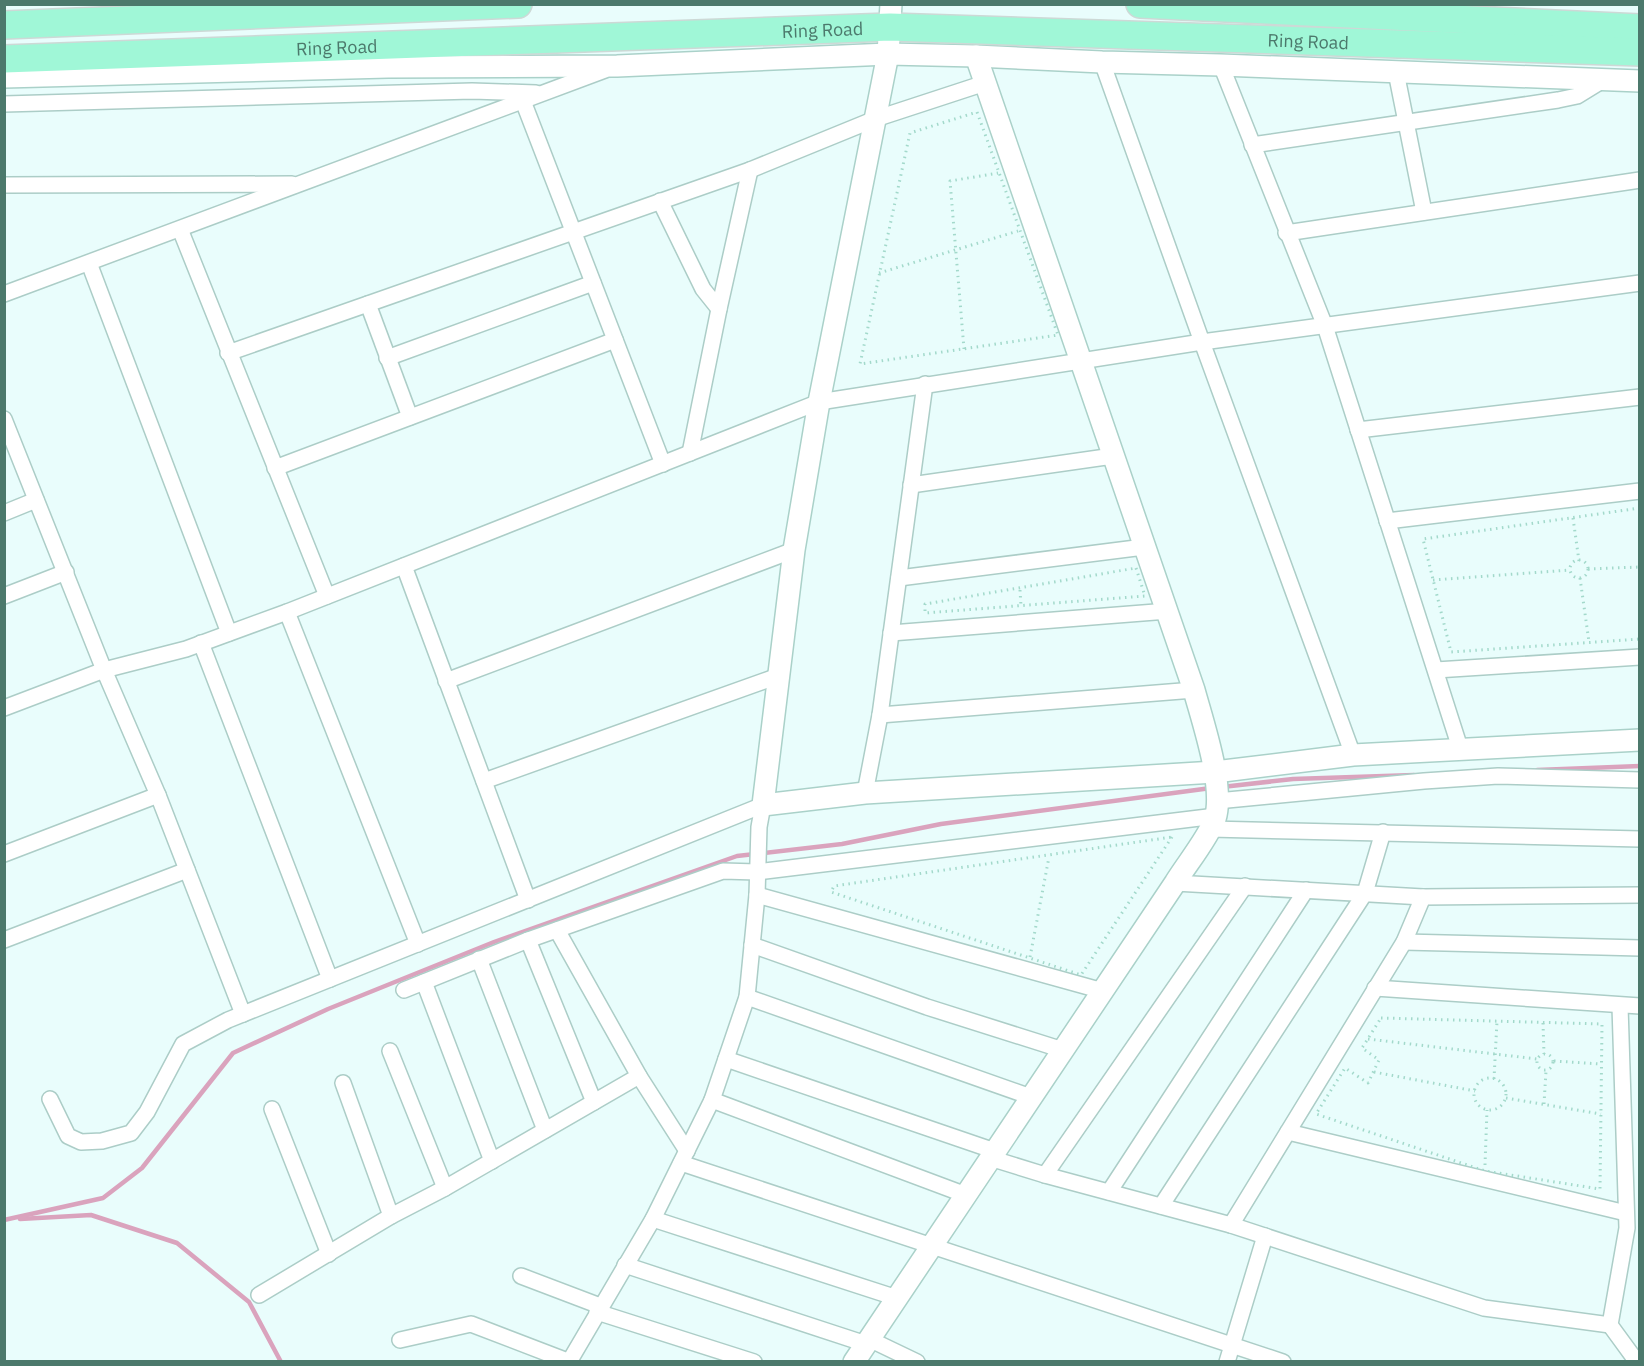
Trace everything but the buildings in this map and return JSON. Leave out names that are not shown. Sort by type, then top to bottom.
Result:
[{"type":"highway","name":"Ring Road","points":[[4,25],[518,4]]},
{"type":"highway","name":"Ring Road","points":[[1140,4],[1640,28]]},
{"type":"highway","name":"Ring Road","points":[[4,59],[890,16],[1640,52]]},
{"type":"street","points":[[400,1340],[471,1324],[569,1361],[653,1219],[712,1100],[747,997],[757,895],[759,827],[795,550],[819,402],[888,54],[890,16]]},
{"type":"street","points":[[4,77],[388,67],[617,66],[888,54],[1221,64],[1640,81]]},
{"type":"street","points":[[854,1362],[1175,883],[1215,799],[1194,690],[975,56]]},
{"type":"street","points":[[1102,62],[1353,755]]},
{"type":"street","points":[[1221,64],[1286,233],[1325,326],[1460,748]]},
{"type":"street","points":[[7,290],[89,263],[617,66]]},
{"type":"street","points":[[1396,72],[1424,212]]},
{"type":"street","points":[[1252,145],[1558,100],[1577,96],[1604,80]]},
{"type":"street","points":[[228,353],[750,170],[874,119],[985,83]]},
{"type":"street","points":[[4,104],[472,91],[542,94]]},
{"type":"street","points":[[523,101],[663,464]]},
{"type":"street","points":[[690,453],[750,170]]},
{"type":"street","points":[[1286,233],[1640,180]]},
{"type":"street","points":[[4,185],[302,183]]},
{"type":"street","points":[[660,201],[703,289],[719,309]]},
{"type":"street","points":[[180,229],[327,596]]},
{"type":"street","points":[[89,263],[229,633]]},
{"type":"street","points":[[387,358],[593,283]]},
{"type":"street","points":[[4,708],[104,670],[186,649],[287,612],[819,402],[1202,342],[1640,283]]},
{"type":"street","points":[[368,304],[410,417]]},
{"type":"street","points":[[275,468],[615,340]]},
{"type":"street","points":[[865,793],[880,715],[925,384]]},
{"type":"street","points":[[1358,430],[1640,397]]},
{"type":"street","points":[[4,419],[104,670],[158,795],[243,1014]]},
{"type":"street","points":[[911,484],[1113,456]]},
{"type":"street","points":[[1388,521],[1640,491]]},
{"type":"street","points":[[4,513],[36,500]]},
{"type":"street","points":[[899,578],[1144,546]]},
{"type":"street","points":[[446,681],[795,550]]},
{"type":"street","points":[[404,566],[528,900]]},
{"type":"street","points":[[4,596],[66,572]]},
{"type":"street","points":[[891,633],[1168,611]]},
{"type":"street","points":[[287,612],[418,944]]},
{"type":"street","points":[[201,643],[330,979]]},
{"type":"street","points":[[1436,670],[1640,657]]},
{"type":"street","points":[[484,781],[778,676]]},
{"type":"street","points":[[880,715],[1194,690]]},
{"type":"street","points":[[1215,799],[1353,755],[1640,740]]},
{"type":"street","points":[[404,990],[528,940],[723,871],[1215,799],[1498,776],[1640,780]]},
{"type":"street","points":[[50,1099],[68,1136],[81,1142],[102,1141],[131,1133],[147,1112],[183,1044],[243,1014],[763,805],[865,793],[1215,799],[1383,832],[1640,839]]},
{"type":"street","points":[[4,854],[158,795]]},
{"type":"street","points":[[1161,1206],[1365,893],[1383,832]]},
{"type":"street","points":[[4,940],[188,870]]},
{"type":"street","points":[[1175,883],[1423,897],[1640,895]]},
{"type":"street","points":[[1045,1175],[1245,886]]},
{"type":"street","points":[[1109,1192],[1306,890]]},
{"type":"street","points":[[757,895],[1102,990]]},
{"type":"street","points":[[1231,1225],[1404,942],[1423,897]]},
{"type":"street","points":[[557,930],[684,1157],[932,1246],[1281,1361]]},
{"type":"street","points":[[528,940],[594,1102]]},
{"type":"street","points":[[1404,942],[1640,948]]},
{"type":"street","points":[[752,945],[927,1007],[1063,1050]]},
{"type":"street","points":[[479,959],[545,1130]]},
{"type":"street","points":[[424,982],[492,1161]]},
{"type":"street","points":[[1375,988],[1640,1006]]},
{"type":"street","points":[[747,997],[1032,1097]]},
{"type":"street","points":[[1620,1006],[1627,1228],[1610,1325],[1637,1362]]},
{"type":"street","points":[[390,1052],[445,1188]]},
{"type":"street","points":[[726,1059],[993,1154],[1045,1175],[1231,1225],[1484,1308],[1610,1325]]},
{"type":"street","points":[[259,1295],[391,1216],[445,1188],[639,1076]]},
{"type":"street","points":[[343,1083],[391,1216]]},
{"type":"street","points":[[712,1100],[966,1195]]},
{"type":"street","points":[[272,1109],[329,1254]]},
{"type":"street","points":[[1288,1131],[1626,1213]]},
{"type":"street","points":[[653,1219],[897,1298]]},
{"type":"street","points":[[1227,1362],[1265,1236]]},
{"type":"street","points":[[625,1265],[868,1341],[917,1362]]},
{"type":"street","points":[[521,1276],[599,1309],[754,1362]]},
{"type":"path","points":[[976,112],[910,133],[860,364],[1058,335]]},
{"type":"path","points":[[964,349],[950,181],[999,173]]},
{"type":"path","points":[[879,273],[1020,231]]},
{"type":"path","points":[[1640,508],[1423,539],[1451,652],[1640,639]]},
{"type":"path","points":[[1573,518],[1579,561]]},
{"type":"path","points":[[1570,570],[1575,577],[1580,578],[1587,574],[1587,565],[1579,561]]},
{"type":"path","points":[[1570,570],[1575,562],[1579,561]]},
{"type":"path","points":[[1588,569],[1640,567]]},
{"type":"path","points":[[1136,568],[925,604],[925,613],[1144,597]]},
{"type":"path","points":[[1433,580],[1570,570]]},
{"type":"path","points":[[1580,578],[1589,642]]},
{"type":"path","points":[[1019,589],[1021,606]]},
{"type":"path","points":[[831,892],[834,886],[1172,837],[1081,975]]},
{"type":"path","points":[[1030,958],[1049,856]]},
{"type":"path","points":[[1381,1018],[1543,1023],[1602,1024],[1600,1189],[1485,1171],[1316,1114],[1345,1068],[1368,1083],[1379,1060],[1362,1048],[1381,1018]]},
{"type":"path","points":[[1494,1079],[1497,1022]]},
{"type":"path","points":[[1543,1023],[1544,1054]]},
{"type":"path","points":[[1368,1039],[1537,1059],[1544,1054]]},
{"type":"path","points":[[1544,1054],[1552,1057],[1554,1061],[1602,1064]]},
{"type":"path","points":[[1537,1059],[1539,1068],[1546,1071]]},
{"type":"path","points":[[1546,1071],[1553,1066],[1554,1061]]},
{"type":"path","points":[[1544,1104],[1546,1071]]},
{"type":"path","points":[[1373,1072],[1475,1091]]},
{"type":"path","points":[[1494,1079],[1504,1086],[1506,1098],[1499,1107],[1487,1110],[1477,1103],[1475,1091],[1482,1081],[1494,1079]]},
{"type":"path","points":[[1506,1098],[1601,1114]]},
{"type":"path","points":[[1485,1171],[1487,1110]]},
{"type":"waterway","points":[[1537,770],[1640,766]]},
{"type":"waterway","points":[[1222,787],[1293,779],[1414,775]]},
{"type":"waterway","points":[[4,1220],[103,1198],[142,1168],[233,1053],[328,1009],[494,942],[737,856],[842,844],[941,824],[1211,788]]},
{"type":"waterway","points":[[20,1219],[91,1215],[177,1243],[249,1302],[281,1362]]}]
